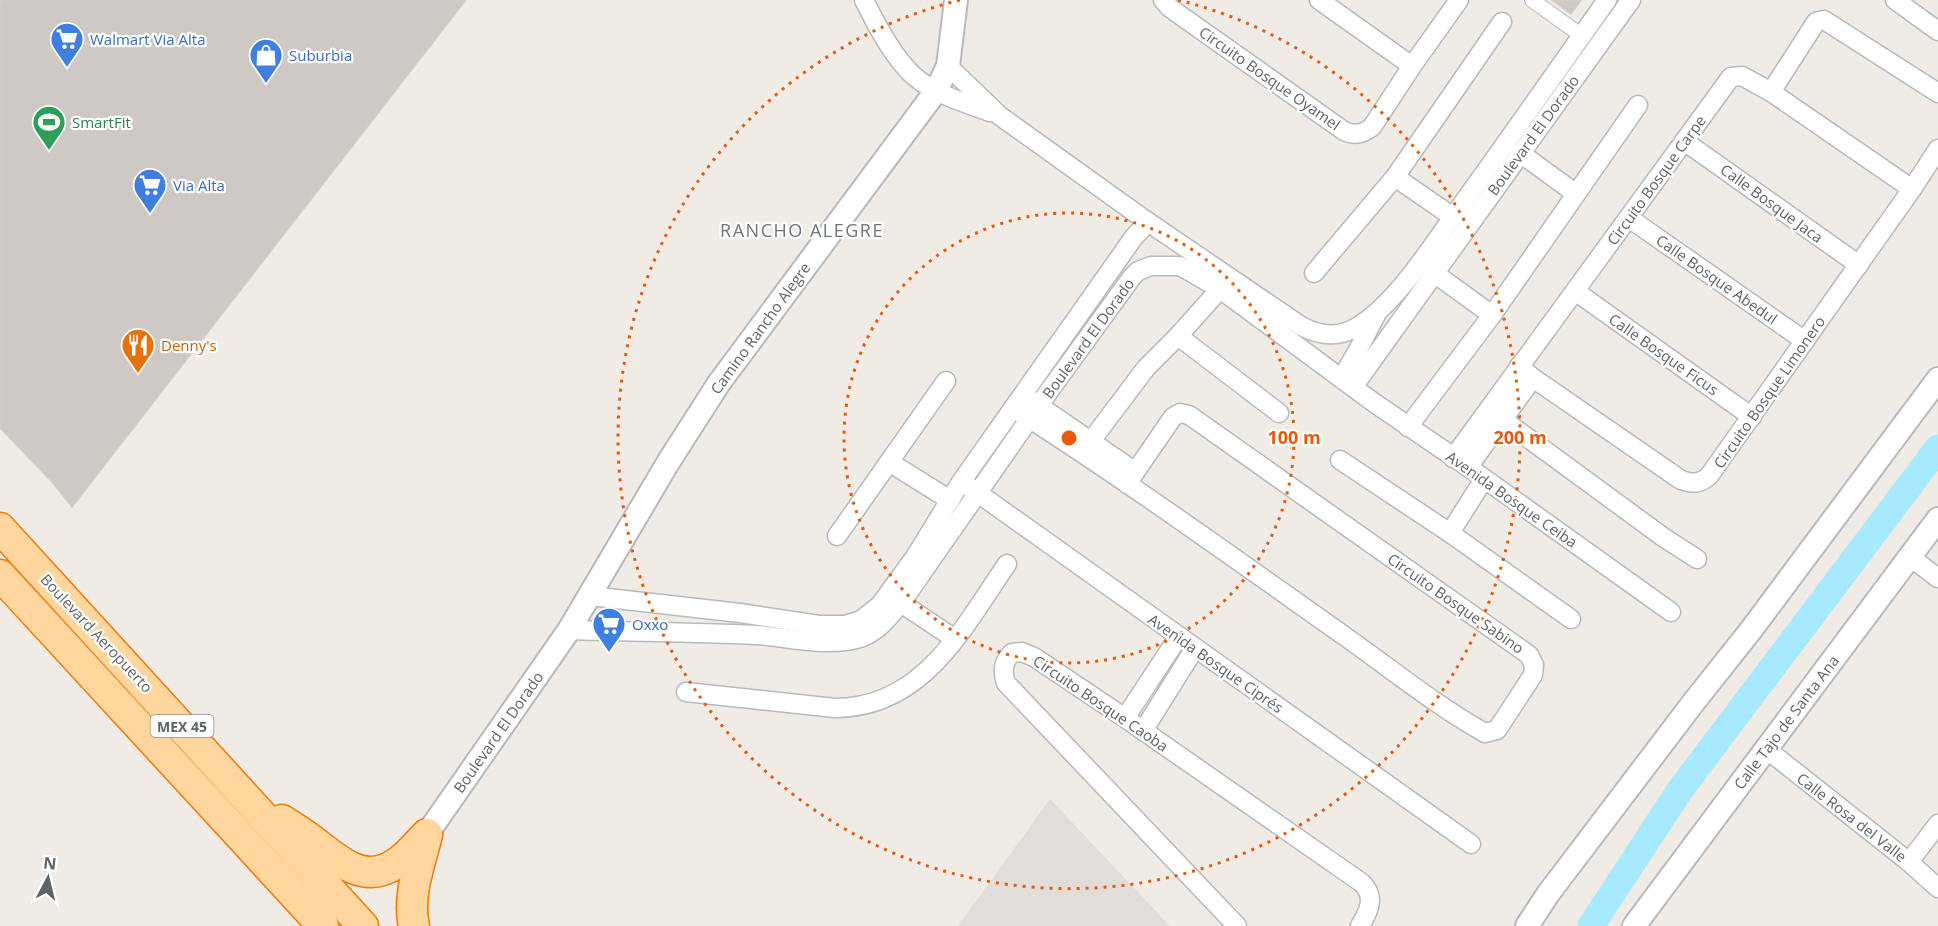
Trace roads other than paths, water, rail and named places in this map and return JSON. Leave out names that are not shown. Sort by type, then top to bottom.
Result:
[{"type":"highway","name":"Boulevard Aeropuerto","points":[[0,528],[363,926]]},
{"type":"highway","name":"MEX 45","points":[[0,575],[323,926]]},
{"type":"highway","points":[[255,807],[294,828],[343,863],[364,872],[387,869],[398,862],[427,834]]},
{"type":"highway","points":[[414,926],[415,888],[427,834]]},
{"type":"street","name":"Boulevard El Dorado","points":[[864,0],[899,58],[915,77],[936,91],[1000,116]]},
{"type":"street","name":"Camino Rancho Alegre","points":[[590,596],[669,461],[719,383],[936,91],[948,66],[956,0]]},
{"type":"street","name":"Circuito Bosque Oyamel","points":[[1163,0],[1170,8],[1350,133],[1362,134],[1372,128],[1459,0]]},
{"type":"street","points":[[1319,0],[1412,66]]},
{"type":"street","points":[[1532,0],[1582,36]]},
{"type":"street","name":"Boulevard El Dorado","points":[[948,66],[1000,116],[1148,222],[1276,309],[1314,333],[1328,336],[1350,330],[1378,310],[1416,269],[1607,0]]},
{"type":"street","name":"Boulevard El Dorado","points":[[569,630],[738,635],[841,641],[870,634],[881,626],[901,603],[1034,412],[1138,271],[1151,266],[1180,266],[1220,289],[1348,382],[1434,273],[1631,0]]},
{"type":"street","points":[[1895,0],[1938,31]]},
{"type":"street","points":[[1771,92],[1816,22],[1820,20],[1828,21],[1938,93]]},
{"type":"street","points":[[1314,273],[1395,177],[1502,22]]},
{"type":"street","name":"Circuito Bosque Carpe","points":[[1461,462],[1502,419],[1526,372],[1575,291],[1731,76],[1742,76],[1771,92],[1912,189]]},
{"type":"street","points":[[1408,426],[1492,315],[1638,105]]},
{"type":"street","name":"Calle Bosque Jaca","points":[[1684,141],[1859,265]]},
{"type":"street","name":"Circuito Bosque Limonero","points":[[1526,372],[1681,480],[1697,483],[1709,476],[1752,417],[1912,189],[1938,148]]},
{"type":"street","points":[[1520,153],[1575,193]]},
{"type":"street","points":[[1395,177],[1453,217]]},
{"type":"street","name":"Calle Bosque Abedul","points":[[1629,218],[1805,340]]},
{"type":"street","name":"Boulevard El Dorado","points":[[427,834],[569,630],[590,596],[740,613],[819,625],[845,625],[861,620],[880,605],[915,557],[961,482],[1134,237],[1148,222]]},
{"type":"street","points":[[1434,273],[1492,315]]},
{"type":"street","points":[[1091,441],[1146,368],[1220,289]]},
{"type":"street","name":"Calle Bosque Ficus","points":[[1575,291],[1752,417]]},
{"type":"street","points":[[1348,382],[1358,350],[1378,310]]},
{"type":"street","points":[[1178,336],[1279,413]]},
{"type":"street","name":"Circuito Bosque Carpe","points":[[1461,462],[1526,372]]},
{"type":"street","points":[[1527,926],[1548,894],[1685,712],[1751,630],[1938,379]]},
{"type":"street","points":[[837,537],[946,381]]},
{"type":"street","name":"Avenida Bosque Ceiba","points":[[1348,382],[1671,612]]},
{"type":"street","name":"Circuito Bosque Sabino","points":[[1018,401],[1130,477],[1439,704],[1485,734],[1497,730],[1533,675],[1534,665],[1529,655],[1189,416],[1180,413],[1173,417],[1130,477]]},
{"type":"street","name":"Circuito Bosque Sabino","points":[[1034,412],[1091,441],[1130,477]]},
{"type":"street","points":[[1502,419],[1663,537],[1697,559]]},
{"type":"street","points":[[1340,460],[1450,533],[1571,620]]},
{"type":"street","points":[[889,462],[950,500]]},
{"type":"street","points":[[1450,533],[1484,479]]},
{"type":"street","name":"Avenida Bosque Ciprés","points":[[961,482],[1471,844]]},
{"type":"street","name":"Calle Tajo de Santa Ana","points":[[1634,926],[1938,519]]},
{"type":"street","points":[[1910,557],[1938,578]]},
{"type":"street","points":[[686,692],[835,708],[850,708],[883,699],[919,679],[955,639],[1006,564]]},
{"type":"street","points":[[639,632],[644,603]]},
{"type":"street","points":[[901,603],[955,639]]},
{"type":"street","points":[[738,635],[740,613]]},
{"type":"street","points":[[1125,718],[1179,636]]},
{"type":"street","points":[[1143,731],[1195,648]]},
{"type":"street","name":"Circuito Bosque Caoba","points":[[1237,926],[1006,683],[1003,670],[1007,657],[1017,652],[1034,657],[1362,883],[1371,901],[1369,911],[1360,926]]},
{"type":"street","name":"Calle Rosa del Valle","points":[[1766,748],[1909,862],[1938,888]]},
{"type":"street","points":[[1909,862],[1938,824]]},
{"type":"waterway","points":[[1591,926],[1680,790],[1938,448]]},
{"type":"place","name":"Walmart Via Alta","points":[[67,68]]},
{"type":"place","name":"Suburbia","points":[[266,84]]},
{"type":"place","name":"SmartFit","points":[[49,151]]},
{"type":"place","name":"Via Alta","points":[[150,214]]},
{"type":"place","name":"Denny's","points":[[138,374]]},
{"type":"place","name":"Oxxo","points":[[609,653]]},
{"type":"district","name":"RANCHO ALEGRE","points":[[802,230]]}]
